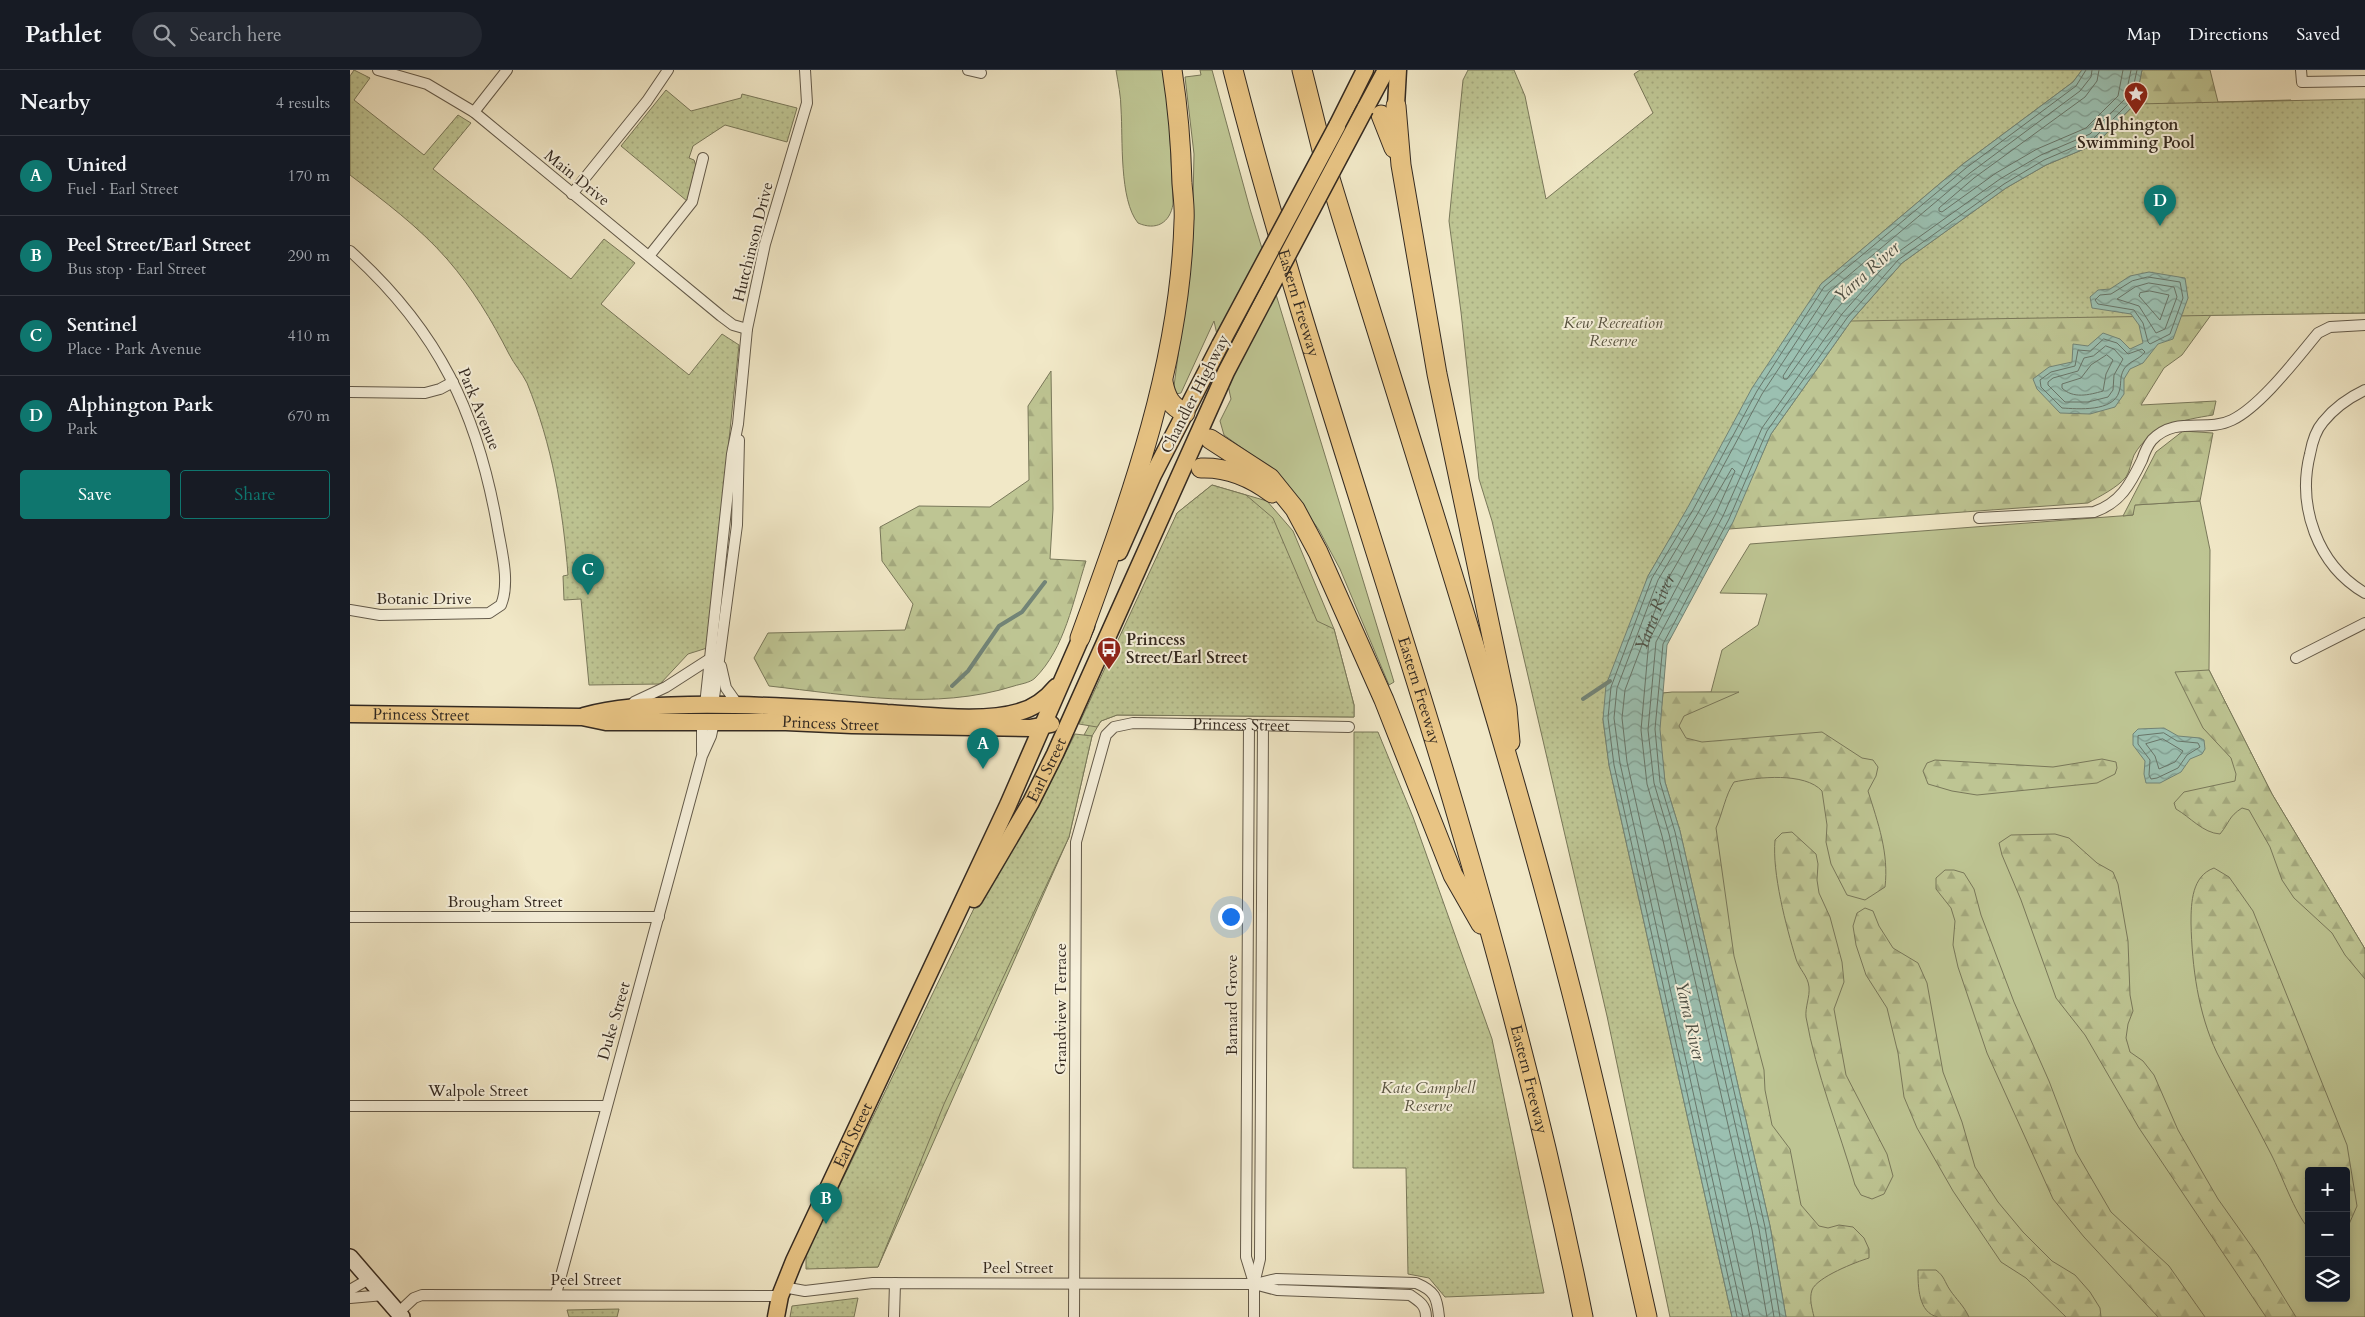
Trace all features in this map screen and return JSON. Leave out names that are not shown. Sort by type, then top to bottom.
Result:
[{"type":"highway","points":[[1080,638],[1130,500],[1163,382],[1178,301],[1185,219],[1181,146],[1172,70]]},
{"type":"highway","name":"Eastern Freeway","points":[[1233,70],[1312,351],[1456,811],[1496,951],[1555,1188],[1583,1317]]},
{"type":"highway","points":[[1302,70],[1325,162],[1513,782],[1571,991],[1616,1172],[1647,1317]]},
{"type":"highway","points":[[1375,107],[1402,165],[1437,374],[1507,708],[1513,782]]},
{"type":"highway","points":[[1163,382],[1168,399],[1173,407],[1185,413]]},
{"type":"highway","points":[[1205,434],[1270,478],[1295,509],[1344,607],[1384,700],[1453,875],[1496,951]]},
{"type":"highway","points":[[1201,468],[1218,468],[1240,474],[1257,483],[1271,492],[1286,506],[1307,531]]},
{"type":"main road","name":"Chandler Highway","points":[[1074,710],[1181,473],[1205,434],[1226,372],[1375,107],[1386,70]]},
{"type":"main road","points":[[1337,126],[1375,107],[1398,70]]},
{"type":"main road","name":"Chandler Highway","points":[[1042,727],[1153,475],[1362,75]]},
{"type":"main road","points":[[1185,413],[1205,434]]},
{"type":"main road","points":[[1181,473],[1201,468]]},
{"type":"main road","name":"Princess Street","points":[[582,717],[612,708],[709,705],[787,705],[932,716],[987,716],[1019,712],[1031,707],[1044,700],[1062,679]]},
{"type":"main road","points":[[708,722],[709,705]]},
{"type":"main road","name":"Princess Street","points":[[350,714],[582,717],[606,722],[786,722],[988,728],[1042,727],[1062,719],[1074,710]]},
{"type":"main road","name":"Earl Street","points":[[925,985],[1031,802],[1074,710]]},
{"type":"main road","name":"Earl Street","points":[[776,1317],[782,1291],[925,985],[1042,727]]},
{"type":"main road","points":[[350,1257],[400,1315]]},
{"type":"street","name":"Main Drive","points":[[378,70],[427,84],[474,112],[721,316],[733,325],[747,329]]},
{"type":"street","points":[[474,112],[507,70]]},
{"type":"street","points":[[572,194],[647,101],[668,70]]},
{"type":"street","name":"Hutchinson Drive","points":[[709,705],[708,660],[731,463],[738,424],[747,329],[765,244],[806,103],[805,70]]},
{"type":"street","points":[[968,70],[980,73]]},
{"type":"street","points":[[2301,70],[2302,82],[2365,81]]},
{"type":"street","points":[[649,256],[692,202],[703,158]]},
{"type":"street","name":"Park Avenue","points":[[350,251],[382,282],[418,323],[442,359],[481,450],[496,516],[504,585],[504,598],[497,609]]},
{"type":"street","points":[[1979,518],[2094,512],[2109,507],[2122,494],[2135,475],[2152,440],[2172,427],[2231,420],[2254,403],[2318,333],[2330,327],[2365,325]]},
{"type":"street","points":[[350,392],[425,393],[440,389],[453,382]]},
{"type":"street","points":[[2365,390],[2344,400],[2321,423],[2312,445],[2305,473],[2308,513],[2318,542],[2353,586],[2365,593]]},
{"type":"street","name":"Hutchinson Drive","points":[[709,705],[720,652],[736,526],[740,456],[738,424]]},
{"type":"street","name":"Botanic Drive","points":[[350,610],[380,615],[480,614],[497,609]]},
{"type":"street","points":[[2296,658],[2365,623]]},
{"type":"street","name":"Hutchinson Drive","points":[[720,652],[722,675],[726,688],[738,705]]},
{"type":"street","points":[[612,708],[647,698],[692,672],[708,660]]},
{"type":"street","name":"Duke Street","points":[[556,1294],[702,756],[711,736],[708,722]]},
{"type":"street","name":"Princess Street","points":[[1133,723],[1349,727]]},
{"type":"street","name":"Grandview Terrace","points":[[1074,1317],[1076,842],[1106,735],[1114,728],[1133,723]]},
{"type":"street","name":"Barnard Grove","points":[[1249,724],[1246,1257],[1254,1284]]},
{"type":"street","name":"Barnard Grove","points":[[1254,1317],[1254,1284],[1260,1259],[1263,725]]},
{"type":"street","name":"Brougham Street","points":[[350,917],[659,918]]},
{"type":"street","name":"Walpole Street","points":[[350,1106],[606,1106]]},
{"type":"street","points":[[350,1290],[369,1278]]},
{"type":"street","name":"Peel Street","points":[[400,1315],[414,1298],[422,1295],[805,1291],[858,1284],[1254,1284],[1276,1279],[1416,1283],[1430,1289],[1437,1303],[1439,1317]]},
{"type":"street","points":[[894,1317],[895,1284]]},
{"type":"street","name":"Peel Street","points":[[1254,1284],[1277,1290],[1397,1293],[1410,1295],[1420,1302],[1426,1310],[1426,1317]]},
{"type":"street","points":[[350,1298],[384,1295]]},
{"type":"green space","points":[[354,70],[370,78],[354,100],[424,155],[458,115],[471,123],[433,169],[571,279],[604,239],[635,263],[601,304],[689,375],[722,334],[739,345],[707,648],[688,654],[660,684],[589,685],[581,599],[564,600],[563,576],[568,575],[563,526],[550,453],[536,406],[527,383],[481,305],[447,259],[413,225],[350,175],[350,76]]},
{"type":"green space","points":[[1116,70],[1164,70],[1169,113],[1173,204],[1169,216],[1156,226],[1138,223],[1132,213],[1128,200],[1123,168],[1120,99]]},
{"type":"green space","points":[[1200,70],[1212,70],[1250,209],[1394,682],[1389,685],[1340,569],[1319,530],[1281,476],[1224,435],[1220,421],[1231,399],[1214,321],[1181,393],[1176,394],[1174,386],[1192,250],[1194,154],[1185,77],[1201,75]]},
{"type":"green space","name":"Kew Recreation Reserve","points":[[1468,70],[1514,70],[1525,96],[1546,199],[1653,113],[1634,74],[1640,70],[2082,70],[2073,82],[1963,164],[1821,284],[1648,576],[1603,719],[1609,765],[1732,1317],[1670,1317],[1607,1016],[1492,521],[1479,479],[1449,221],[1463,80]]},
{"type":"green space","points":[[2142,70],[2210,70],[2218,102],[2291,100],[2365,313],[2211,315],[2182,355],[2164,368],[2141,405],[2216,401],[2213,415],[2179,422],[2159,430],[2149,437],[2134,455],[2126,477],[2113,488],[2088,503],[1729,529],[1771,434],[1851,321],[1902,263],[2096,144],[2135,104]]},
{"type":"green space","points":[[666,90],[691,111],[741,98],[742,94],[797,108],[787,142],[725,125],[693,146],[689,158],[694,160],[697,169],[687,201],[621,146]]},
{"type":"green space","points":[[2365,99],[2365,313],[1851,321],[1902,263],[2006,188],[2046,165],[2096,144],[2135,104]]},
{"type":"green space","points":[[1051,371],[1053,509],[1050,559],[1086,561],[1061,638],[1054,653],[1035,678],[1025,683],[984,694],[954,698],[923,699],[861,697],[769,686],[754,658],[768,633],[905,630],[913,604],[882,561],[880,527],[919,506],[990,507],[1029,480],[1028,406]]},
{"type":"green space","points":[[2183,431],[2213,433],[2200,501],[2135,505],[2133,515],[2123,516],[2156,452]]},
{"type":"green space","points":[[1212,485],[1267,501],[1293,531],[1334,629],[1354,705],[1354,717],[1117,715],[1101,721],[1092,736],[1084,735],[1089,726],[1102,712],[1177,513]]},
{"type":"green space","points":[[1212,485],[1246,495],[1273,518],[1317,621],[1334,629],[1354,705],[1354,717],[1117,715],[1101,721],[1097,727],[1079,724],[1177,513]]},
{"type":"green space","points":[[2200,501],[2210,550],[2209,670],[2272,794],[2365,949],[2365,1317],[1786,1317],[1663,693],[1711,692],[1722,650],[1758,625],[1767,594],[1720,593],[1750,544],[2133,515],[2134,505]]},
{"type":"green space","points":[[2209,670],[2272,794],[2365,949],[2365,979],[2345,955],[2332,933],[2294,898],[2282,880],[2270,847],[2249,810],[2242,808],[2237,811],[2220,834],[2202,828],[2176,809],[2174,803],[2184,792],[2235,781],[2236,774],[2231,758],[2203,728],[2175,672]]},
{"type":"green space","points":[[1739,692],[1684,716],[1679,726],[1686,738],[1702,742],[1822,732],[1862,758],[1873,760],[1878,767],[1876,776],[1868,791],[1884,850],[1885,887],[1865,900],[1847,895],[1831,864],[1826,842],[1827,825],[1822,791],[1814,785],[1793,778],[1768,778],[1734,782],[1728,793],[1716,828],[1734,956],[1764,1070],[1765,1090],[1772,1125],[1790,1149],[1801,1205],[1819,1226],[1828,1228],[1839,1225],[1853,1227],[1864,1238],[1869,1249],[1869,1258],[1829,1275],[1815,1285],[1811,1297],[1814,1317],[1786,1317],[1770,1226],[1680,831],[1665,782],[1659,729],[1663,693]]},
{"type":"green space","name":"Kate Campbell Reserve","points":[[1354,732],[1378,732],[1413,817],[1492,1039],[1544,1293],[1445,1297],[1429,1278],[1408,1274],[1406,1168],[1353,1168]]},
{"type":"green space","points":[[1075,734],[1092,736],[1069,837],[944,1104],[878,1267],[806,1269],[806,1255],[979,898],[1038,807]]},
{"type":"green space","points":[[1092,736],[1069,837],[878,1267],[845,1268],[877,1221]]},
{"type":"green space","points":[[2102,759],[2116,762],[2117,768],[2115,774],[2097,783],[1977,795],[1952,791],[1928,784],[1923,771],[1927,763],[1935,760],[2053,767]]},
{"type":"green space","points":[[1792,832],[1816,854],[1819,893],[1830,917],[1842,962],[1844,982],[1834,1009],[1846,1075],[1887,1154],[1893,1176],[1884,1194],[1872,1199],[1861,1195],[1855,1185],[1810,1038],[1806,1017],[1808,983],[1797,963],[1792,946],[1784,916],[1776,868],[1775,840],[1782,833]]},
{"type":"green space","points":[[2055,834],[2069,838],[2097,863],[2113,872],[2118,884],[2128,941],[2130,995],[2133,1011],[2128,1024],[2126,1038],[2130,1052],[2143,1061],[2154,1075],[2178,1130],[2218,1199],[2257,1254],[2296,1317],[2266,1317],[2139,1128],[2085,1035],[2056,998],[1999,843],[2011,835]]},
{"type":"green space","points":[[2214,868],[2229,877],[2253,911],[2347,1145],[2357,1206],[2350,1222],[2350,1167],[2305,1167],[2305,1223],[2210,1038],[2197,989],[2191,915],[2194,891],[2201,877]]},
{"type":"green space","points":[[1945,870],[1964,873],[1974,889],[1981,915],[2014,1002],[2049,1081],[2076,1152],[2111,1212],[2169,1266],[2205,1317],[2158,1317],[2084,1237],[2053,1199],[1987,1053],[1958,967],[1953,945],[1955,921],[1951,908],[1936,889],[1936,878]]},
{"type":"green space","points":[[1865,908],[1873,911],[1879,926],[1893,948],[1918,963],[1927,983],[1943,1072],[1962,1122],[1975,1167],[1998,1202],[2023,1232],[2052,1261],[2075,1275],[2090,1292],[2100,1308],[2101,1317],[2066,1317],[2026,1278],[2001,1262],[1953,1191],[1917,1128],[1904,1097],[1898,1053],[1887,1008],[1866,975],[1856,945],[1853,926],[1857,913]]},
{"type":"green space","points":[[1918,1270],[1936,1270],[1939,1272],[1969,1317],[1938,1317],[1926,1310],[1920,1298]]},
{"type":"green space","points":[[858,1298],[854,1317],[790,1317],[792,1306]]},
{"type":"green space","points":[[619,1309],[617,1317],[569,1317],[567,1310]]},
{"type":"water","name":"Yarra River","points":[[2082,70],[2142,70],[2135,104],[2096,144],[2046,165],[2006,188],[1902,263],[1851,321],[1771,434],[1733,522],[1667,645],[1660,729],[1665,782],[1680,831],[1770,1226],[1786,1317],[1732,1317],[1609,765],[1603,719],[1606,685],[1648,576],[1688,507],[1752,388],[1821,284],[1963,164],[2073,82]]},
{"type":"water","points":[[2149,272],[2185,278],[2188,298],[2173,339],[2158,344],[2143,363],[2130,369],[2124,379],[2124,394],[2115,407],[2090,414],[2060,413],[2037,389],[2033,379],[2049,367],[2072,362],[2073,344],[2088,346],[2103,333],[2120,339],[2130,349],[2143,343],[2139,325],[2131,314],[2092,308],[2090,297],[2098,290],[2110,289],[2130,276]]},
{"type":"water","points":[[2164,728],[2178,736],[2204,740],[2205,749],[2202,754],[2190,759],[2181,772],[2160,783],[2146,783],[2144,774],[2145,761],[2133,745],[2133,734],[2138,729]]},
{"type":"waterway","points":[[952,686],[968,671],[999,626],[1022,612],[1045,582]]},
{"type":"waterway","points":[[1583,699],[1610,681]]},
{"type":"place","name":"Alphington Swimming Pool","points":[[2136,115]]},
{"type":"place","name":"Alphington Park","points":[[2160,226]]},
{"type":"place","name":"Sentinel","points":[[588,595]]},
{"type":"place","name":"Princess Street/Earl Street","points":[[1109,670]]},
{"type":"place","name":"United","points":[[983,769]]},
{"type":"place","name":"Peel Street/Earl Street","points":[[826,1224]]}]
